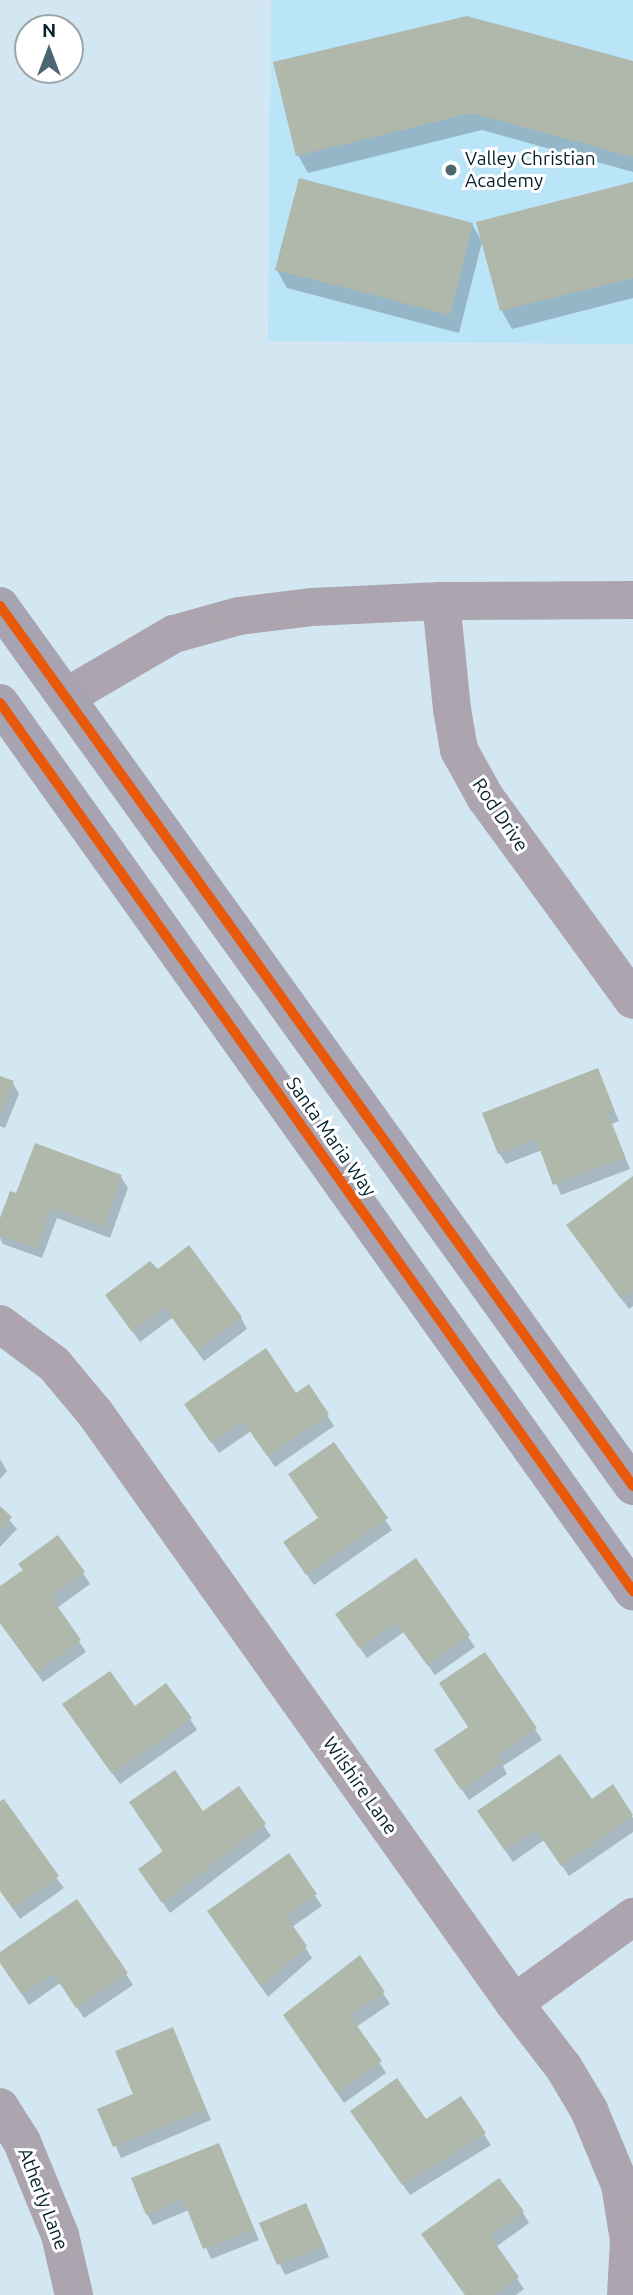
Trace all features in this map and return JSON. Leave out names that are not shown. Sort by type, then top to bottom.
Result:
[{"type":"main road","points":[[0,606],[633,1486]]},
{"type":"main road","name":"Santa Maria Way","points":[[0,703],[633,1591]]},
{"type":"street","points":[[66,697],[174,634],[239,616],[312,607],[441,601],[633,600]]},
{"type":"street","name":"Rod Drive","points":[[441,601],[459,750],[485,797],[633,1000]]},
{"type":"street","name":"Wilshire Lane","points":[[0,1324],[54,1364],[94,1413],[514,2003],[564,2068],[589,2110],[620,2185],[629,2241],[626,2295]]},
{"type":"street","points":[[514,2003],[633,1917]]},
{"type":"street","name":"Atherly Lane","points":[[0,2107],[22,2142],[60,2235],[74,2295]]},
{"type":"shaded area","name":"Valley Christian Academy","points":[[271,0],[633,0],[633,344],[268,341]]},
{"type":"building","points":[[467,16],[633,61],[633,157],[471,113],[296,156],[273,62]]},
{"type":"building","points":[[299,178],[473,223],[450,315],[275,270]]},
{"type":"building","points":[[633,182],[633,278],[500,311],[476,222]]},
{"type":"building","points":[[598,1068],[614,1109],[607,1112],[625,1157],[553,1185],[536,1139],[498,1154],[482,1113]]},
{"type":"building","points":[[0,1076],[14,1081],[0,1115]]},
{"type":"building","points":[[35,1143],[122,1175],[104,1227],[51,1208],[36,1248],[0,1235],[0,1218],[10,1191],[16,1193]]},
{"type":"building","points":[[633,1176],[633,1291],[621,1299],[566,1225]]},
{"type":"building","points":[[189,1245],[242,1317],[197,1351],[165,1308],[132,1332],[105,1295],[150,1261],[158,1269]]},
{"type":"building","points":[[266,1348],[296,1393],[309,1384],[329,1414],[267,1456],[243,1421],[211,1443],[184,1404]]},
{"type":"building","points":[[334,1442],[388,1518],[306,1575],[283,1542],[318,1518],[288,1474]]},
{"type":"building","points":[[0,1506],[12,1517],[0,1530]]},
{"type":"building","points":[[58,1535],[85,1572],[51,1597],[81,1640],[36,1672],[0,1623],[0,1586],[23,1570],[18,1564]]},
{"type":"building","points":[[416,1558],[470,1635],[427,1665],[396,1622],[359,1648],[335,1614]]},
{"type":"building","points":[[485,1652],[537,1728],[497,1755],[502,1762],[461,1790],[434,1750],[468,1727],[439,1683]]},
{"type":"building","points":[[110,1671],[135,1706],[166,1683],[192,1718],[112,1774],[62,1704]]},
{"type":"building","points":[[560,1754],[592,1799],[613,1784],[633,1815],[561,1866],[536,1830],[505,1851],[477,1811]]},
{"type":"building","points":[[175,1770],[203,1811],[239,1786],[266,1824],[162,1903],[138,1869],[163,1851],[129,1802]]},
{"type":"building","points":[[4,1799],[59,1876],[13,1909],[0,1891],[0,1801]]},
{"type":"building","points":[[289,1853],[317,1894],[286,1916],[307,1946],[261,1987],[207,1911]]},
{"type":"building","points":[[77,1899],[128,1973],[76,2008],[53,1973],[22,1995],[0,1963],[0,1952]]},
{"type":"building","points":[[360,1955],[385,1992],[350,2016],[382,2061],[337,2093],[283,2015]]},
{"type":"building","points":[[173,2027],[206,2109],[113,2147],[97,2109],[133,2094],[115,2051]]},
{"type":"building","points":[[397,2078],[426,2119],[461,2096],[486,2133],[402,2185],[350,2111]]},
{"type":"building","points":[[219,2143],[254,2229],[203,2249],[183,2199],[146,2215],[131,2178]]},
{"type":"building","points":[[499,2178],[524,2211],[490,2236],[519,2277],[495,2295],[465,2295],[421,2234]]},
{"type":"building","points":[[306,2203],[324,2246],[277,2265],[259,2223]]},
{"type":"cycle path","points":[[0,606],[633,1486]]},
{"type":"cycle path","points":[[0,703],[633,1591]]},
{"type":"place","name":"Valley Christian Academy","points":[[451,170]]}]
